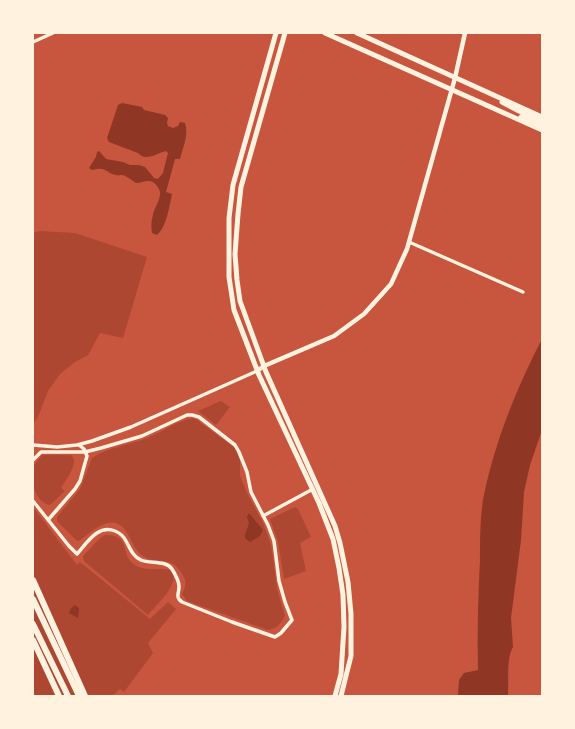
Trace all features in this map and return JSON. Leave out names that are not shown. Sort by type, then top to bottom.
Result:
[{"type":"main road","points":[[276,33],[233,185],[229,218],[229,277],[234,310],[257,371],[312,489],[332,539],[339,568],[343,596],[344,627],[340,674],[335,696]]},
{"type":"main road","points":[[285,33],[241,186],[235,254],[237,280],[240,301],[264,366],[337,531],[348,582],[351,614],[351,656],[341,696]]},
{"type":"main road","points":[[325,33],[542,130]]},
{"type":"main road","points":[[357,33],[542,116]]},
{"type":"main road","points":[[475,87],[542,126]]},
{"type":"main road","points":[[470,97],[542,121]]},
{"type":"main road","points":[[33,580],[85,696]]},
{"type":"main road","points":[[33,599],[79,696]]},
{"type":"main road","points":[[33,624],[68,696]]},
{"type":"main road","points":[[33,640],[59,696]]},
{"type":"street","points":[[33,42],[53,33]]},
{"type":"street","points":[[33,445],[57,447],[79,445],[131,427],[257,371],[264,366],[334,336],[364,314],[391,284],[409,242],[455,78],[465,33]]},
{"type":"street","points":[[409,242],[524,292]]},
{"type":"street","points":[[33,460],[41,452],[85,452],[142,436],[187,415],[198,417],[235,446],[239,452],[251,492],[268,525],[274,541],[279,581],[284,602],[292,620],[281,633],[275,637],[182,602],[178,599],[178,582],[171,568],[165,565],[142,561],[136,558],[124,537],[117,532],[103,529],[96,533],[77,554],[33,501]]},
{"type":"street","points":[[48,520],[75,490],[80,481],[87,456],[79,445]]},
{"type":"street","points":[[263,516],[318,487]]},
{"type":"shaded area","points":[[122,103],[142,107],[144,110],[165,115],[168,118],[168,126],[173,128],[178,126],[180,122],[185,123],[186,136],[184,146],[180,159],[175,159],[166,192],[172,194],[169,210],[163,227],[157,235],[152,233],[151,226],[152,217],[160,196],[159,189],[155,184],[149,181],[136,183],[128,177],[122,175],[112,174],[103,169],[92,170],[89,168],[96,157],[97,152],[99,151],[106,159],[145,167],[154,178],[158,179],[163,173],[168,153],[166,151],[144,157],[138,153],[109,142],[107,138],[118,105]]},
{"type":"shaded area","points":[[40,231],[75,233],[147,257],[123,338],[100,333],[88,355],[75,362],[60,374],[48,391],[38,417],[33,424],[33,233]]},
{"type":"shaded area","points":[[542,339],[542,430],[530,465],[524,492],[521,540],[511,618],[513,647],[509,657],[508,696],[458,696],[459,680],[464,673],[478,670],[478,616],[483,500],[493,458],[507,417],[523,377]]},
{"type":"shaded area","points":[[221,401],[230,407],[216,425],[198,411]]},
{"type":"shaded area","points":[[193,418],[235,448],[240,460],[240,476],[263,523],[271,545],[277,589],[285,616],[280,624],[273,629],[268,630],[187,601],[182,594],[185,588],[185,581],[179,569],[170,562],[149,559],[140,554],[129,536],[118,524],[111,523],[98,527],[79,541],[76,540],[57,521],[57,517],[80,489],[92,458],[105,451],[153,436],[187,419]]},
{"type":"shaded area","points":[[42,455],[71,455],[74,462],[71,471],[61,488],[65,491],[50,505],[41,500],[37,495],[32,479],[35,463]]},
{"type":"shaded area","points":[[33,507],[77,565],[80,562],[150,619],[168,602],[176,609],[148,643],[153,653],[124,692],[120,689],[112,696],[33,696]]},
{"type":"shaded area","points":[[295,507],[298,509],[311,537],[300,543],[306,571],[284,579],[278,542],[270,519]]},
{"type":"shaded area","points":[[249,513],[263,530],[260,536],[250,542],[245,538],[249,523],[247,517]]},
{"type":"shaded area","points":[[105,535],[119,538],[122,541],[127,556],[135,565],[148,569],[170,570],[174,576],[168,592],[148,615],[84,561],[83,556],[100,538]]},
{"type":"shaded area","points":[[75,605],[79,608],[78,618],[69,613],[71,608]]}]
